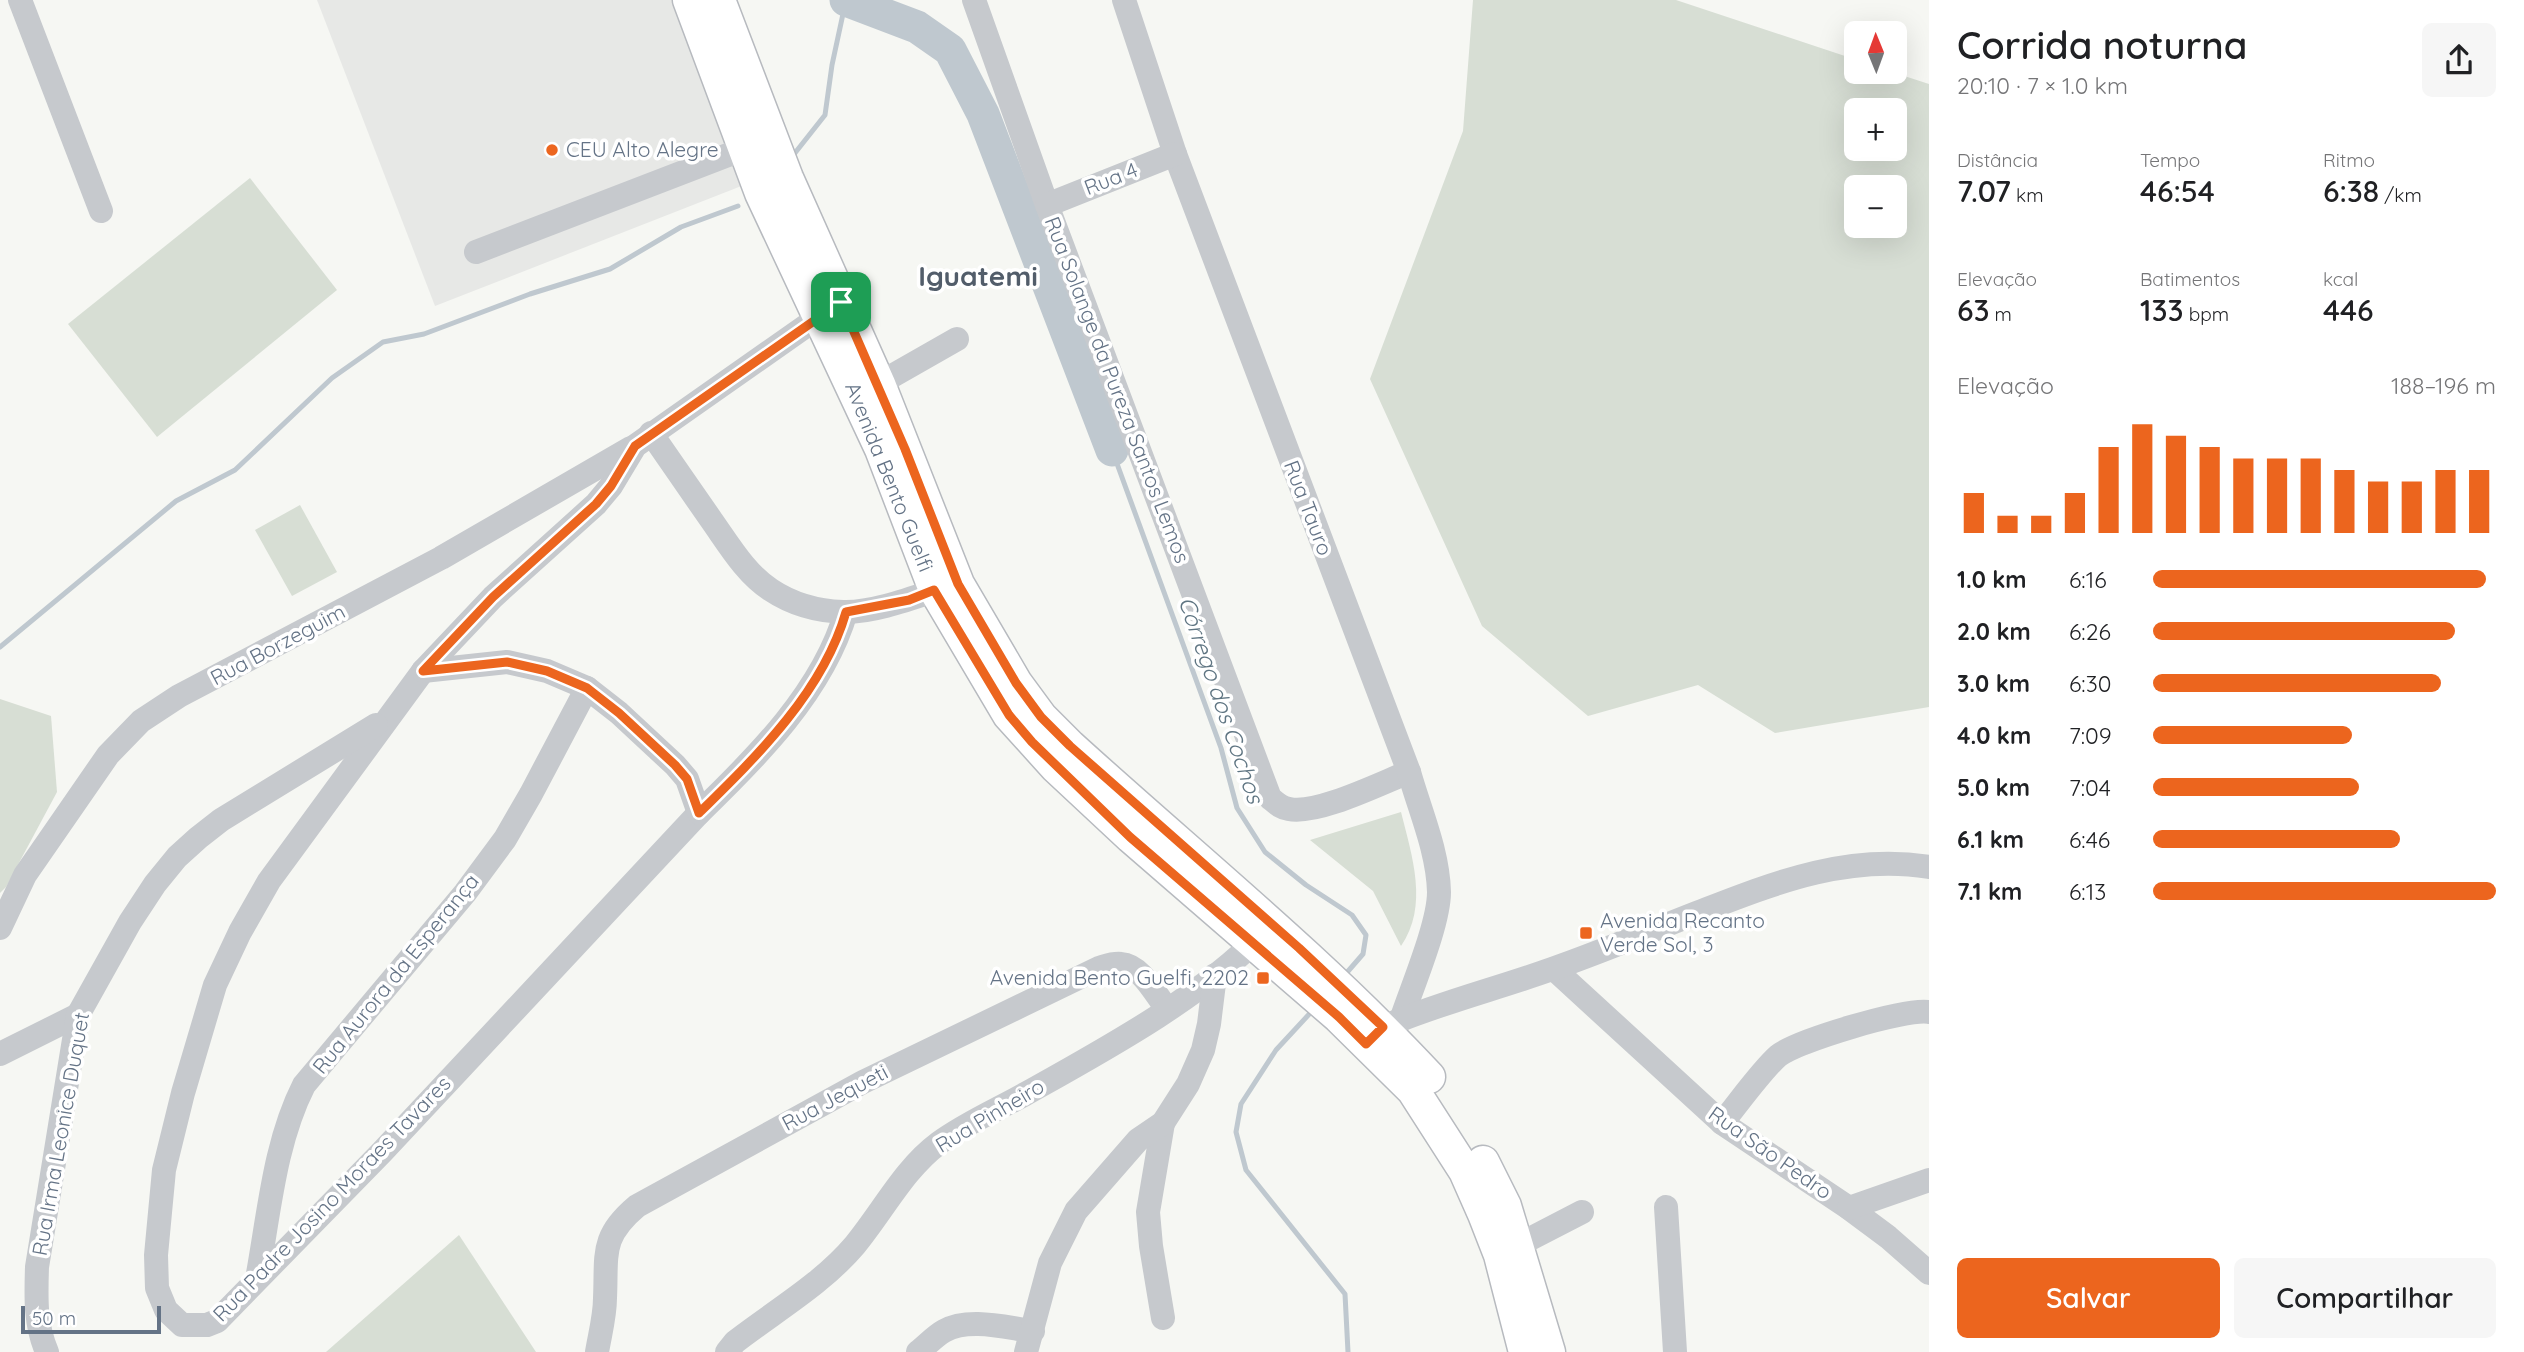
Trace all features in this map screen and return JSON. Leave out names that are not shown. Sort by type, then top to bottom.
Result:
[{"type":"main road","name":"Avenida Bento Guelfi","points":[[689,0],[761,193],[830,309],[868,390],[881,449],[1009,715],[1032,742],[1130,837],[1262,934],[1345,1007],[1383,1030],[1432,1080],[1477,1150],[1505,1206],[1549,1352]]},
{"type":"main road","name":"Avenida Bento Guelfi","points":[[719,0],[788,178],[830,309]]},
{"type":"main road","name":"Avenida Bento Guelfi","points":[[1383,1030],[1413,1090],[1465,1171],[1500,1255],[1525,1352]]},
{"type":"street","points":[[20,0],[102,211]]},
{"type":"street","name":"Rua Solange da Pureza Santos Lemos","points":[[974,0],[1047,205],[1270,798],[1280,806],[1290,809],[1320,806],[1409,772]]},
{"type":"street","name":"Rua Tauro","points":[[1124,0],[1175,154],[1409,772],[1436,861],[1439,894],[1435,920],[1383,1030]]},
{"type":"street","points":[[476,252],[746,148]]},
{"type":"street","name":"Rua 4","points":[[1047,205],[1175,154]]},
{"type":"street","name":"Rua Padre Josino Moraes Tavares","points":[[830,309],[643,439],[596,504],[493,597],[423,671],[269,881],[240,932],[215,985],[198,1038],[164,1170],[156,1255],[157,1287],[166,1310],[182,1325],[207,1325],[217,1321],[382,1152],[781,728],[838,640],[846,612]]},
{"type":"street","points":[[868,390],[957,339]]},
{"type":"street","points":[[643,439],[734,552],[757,579],[772,591],[799,604],[820,610],[846,612],[909,600],[946,587]]},
{"type":"street","name":"Rua Borzeguim","points":[[0,928],[25,875],[62,819],[108,755],[141,721],[179,696],[441,558],[643,439]]},
{"type":"street","points":[[423,671],[507,662],[547,671],[587,688],[619,713],[675,765],[687,779],[699,813]]},
{"type":"street","name":"Rua Aurora da Esperança","points":[[257,1279],[284,1137],[293,1107],[304,1085],[465,892],[505,839],[587,688]]},
{"type":"street","name":"Rua Irma Leonice Duquet","points":[[47,1352],[38,1325],[37,1267],[78,1016],[130,922],[177,857],[221,820],[386,719]]},
{"type":"street","points":[[1383,1030],[1554,969],[1777,882],[1858,864],[1891,863],[1929,867]]},
{"type":"street","name":"Rua Pinheiro","points":[[727,1352],[735,1342],[825,1275],[854,1246],[920,1160],[940,1143],[1167,1009],[1215,975],[1262,934]]},
{"type":"street","name":"Rua Jequeti","points":[[597,1352],[605,1300],[605,1261],[610,1238],[620,1221],[637,1206],[863,1082],[1099,968],[1116,963],[1132,968],[1167,1009]]},
{"type":"street","name":"Rua São Pedro","points":[[1554,969],[1722,1123],[1849,1208],[1929,1273]]},
{"type":"street","points":[[1163,1318],[1148,1212],[1163,1123],[1188,1084],[1203,1050],[1215,975]]},
{"type":"street","points":[[1722,1123],[1778,1057],[1795,1046],[1906,1013],[1929,1012]]},
{"type":"street","points":[[0,1055],[78,1016]]},
{"type":"street","points":[[918,1352],[946,1330],[966,1325],[988,1325],[1029,1341],[1050,1263],[1076,1211],[1138,1140],[1163,1123]]},
{"type":"street","points":[[1849,1208],[1929,1180]]},
{"type":"street","points":[[1665,1207],[1675,1352]]},
{"type":"street","points":[[1518,1245],[1582,1212]]},
{"type":"shaded area","name":"CEU Alto Alegre","points":[[317,0],[672,0],[744,185],[435,306]]},
{"type":"shaded area","points":[[1473,0],[1676,0],[1844,56],[1844,84],[1908,84],[1908,77],[1929,84],[1929,707],[1775,733],[1698,685],[1588,716],[1482,626],[1370,379],[1463,131]]},
{"type":"shaded area","points":[[250,178],[337,290],[157,437],[68,324]]},
{"type":"shaded area","points":[[300,505],[337,572],[292,596],[255,530]]},
{"type":"shaded area","points":[[0,699],[51,716],[57,792],[6,887],[0,893]]},
{"type":"shaded area","points":[[1401,812],[1416,880],[1416,898],[1409,931],[1401,946],[1373,891],[1310,840]]},
{"type":"shaded area","points":[[459,1235],[536,1352],[326,1352]]},
{"type":"waterway","points":[[791,158],[825,115],[846,0]]},
{"type":"waterway","points":[[846,0],[917,27],[950,50],[983,114],[1112,450]]},
{"type":"waterway","points":[[0,647],[176,501],[235,470],[332,378],[383,342],[424,334],[530,294],[610,269],[681,227],[738,206]]},
{"type":"waterway","name":"Córrego dos Cochos","points":[[1112,450],[1221,748],[1237,808],[1265,852],[1306,885],[1352,915],[1366,935],[1363,954],[1343,977]]},
{"type":"waterway","points":[[1313,1010],[1276,1050],[1241,1104],[1236,1132],[1246,1170],[1345,1294],[1348,1352]]},
{"type":"place","name":"CEU Alto Alegre","points":[[552,150]]},
{"type":"place","name":"Avenida Recanto Verde Sol, 3","points":[[1586,933]]},
{"type":"place","name":"Avenida Bento Guelfi, 2202","points":[[1263,978]]},
{"type":"district","name":"Iguatemi","points":[[978,276]]},
{"type":"route","points":[[841,302],[879,384],[958,584],[1016,683],[1041,717],[1070,746],[1299,948],[1383,1027],[1366,1044],[1339,1017],[1130,837],[1032,742],[1009,715],[934,590],[909,600],[846,612],[838,640],[781,728],[699,813],[687,779],[675,765],[619,713],[587,688],[530,665],[507,662],[423,671],[493,597],[596,504],[611,486],[635,446],[841,302]]}]
